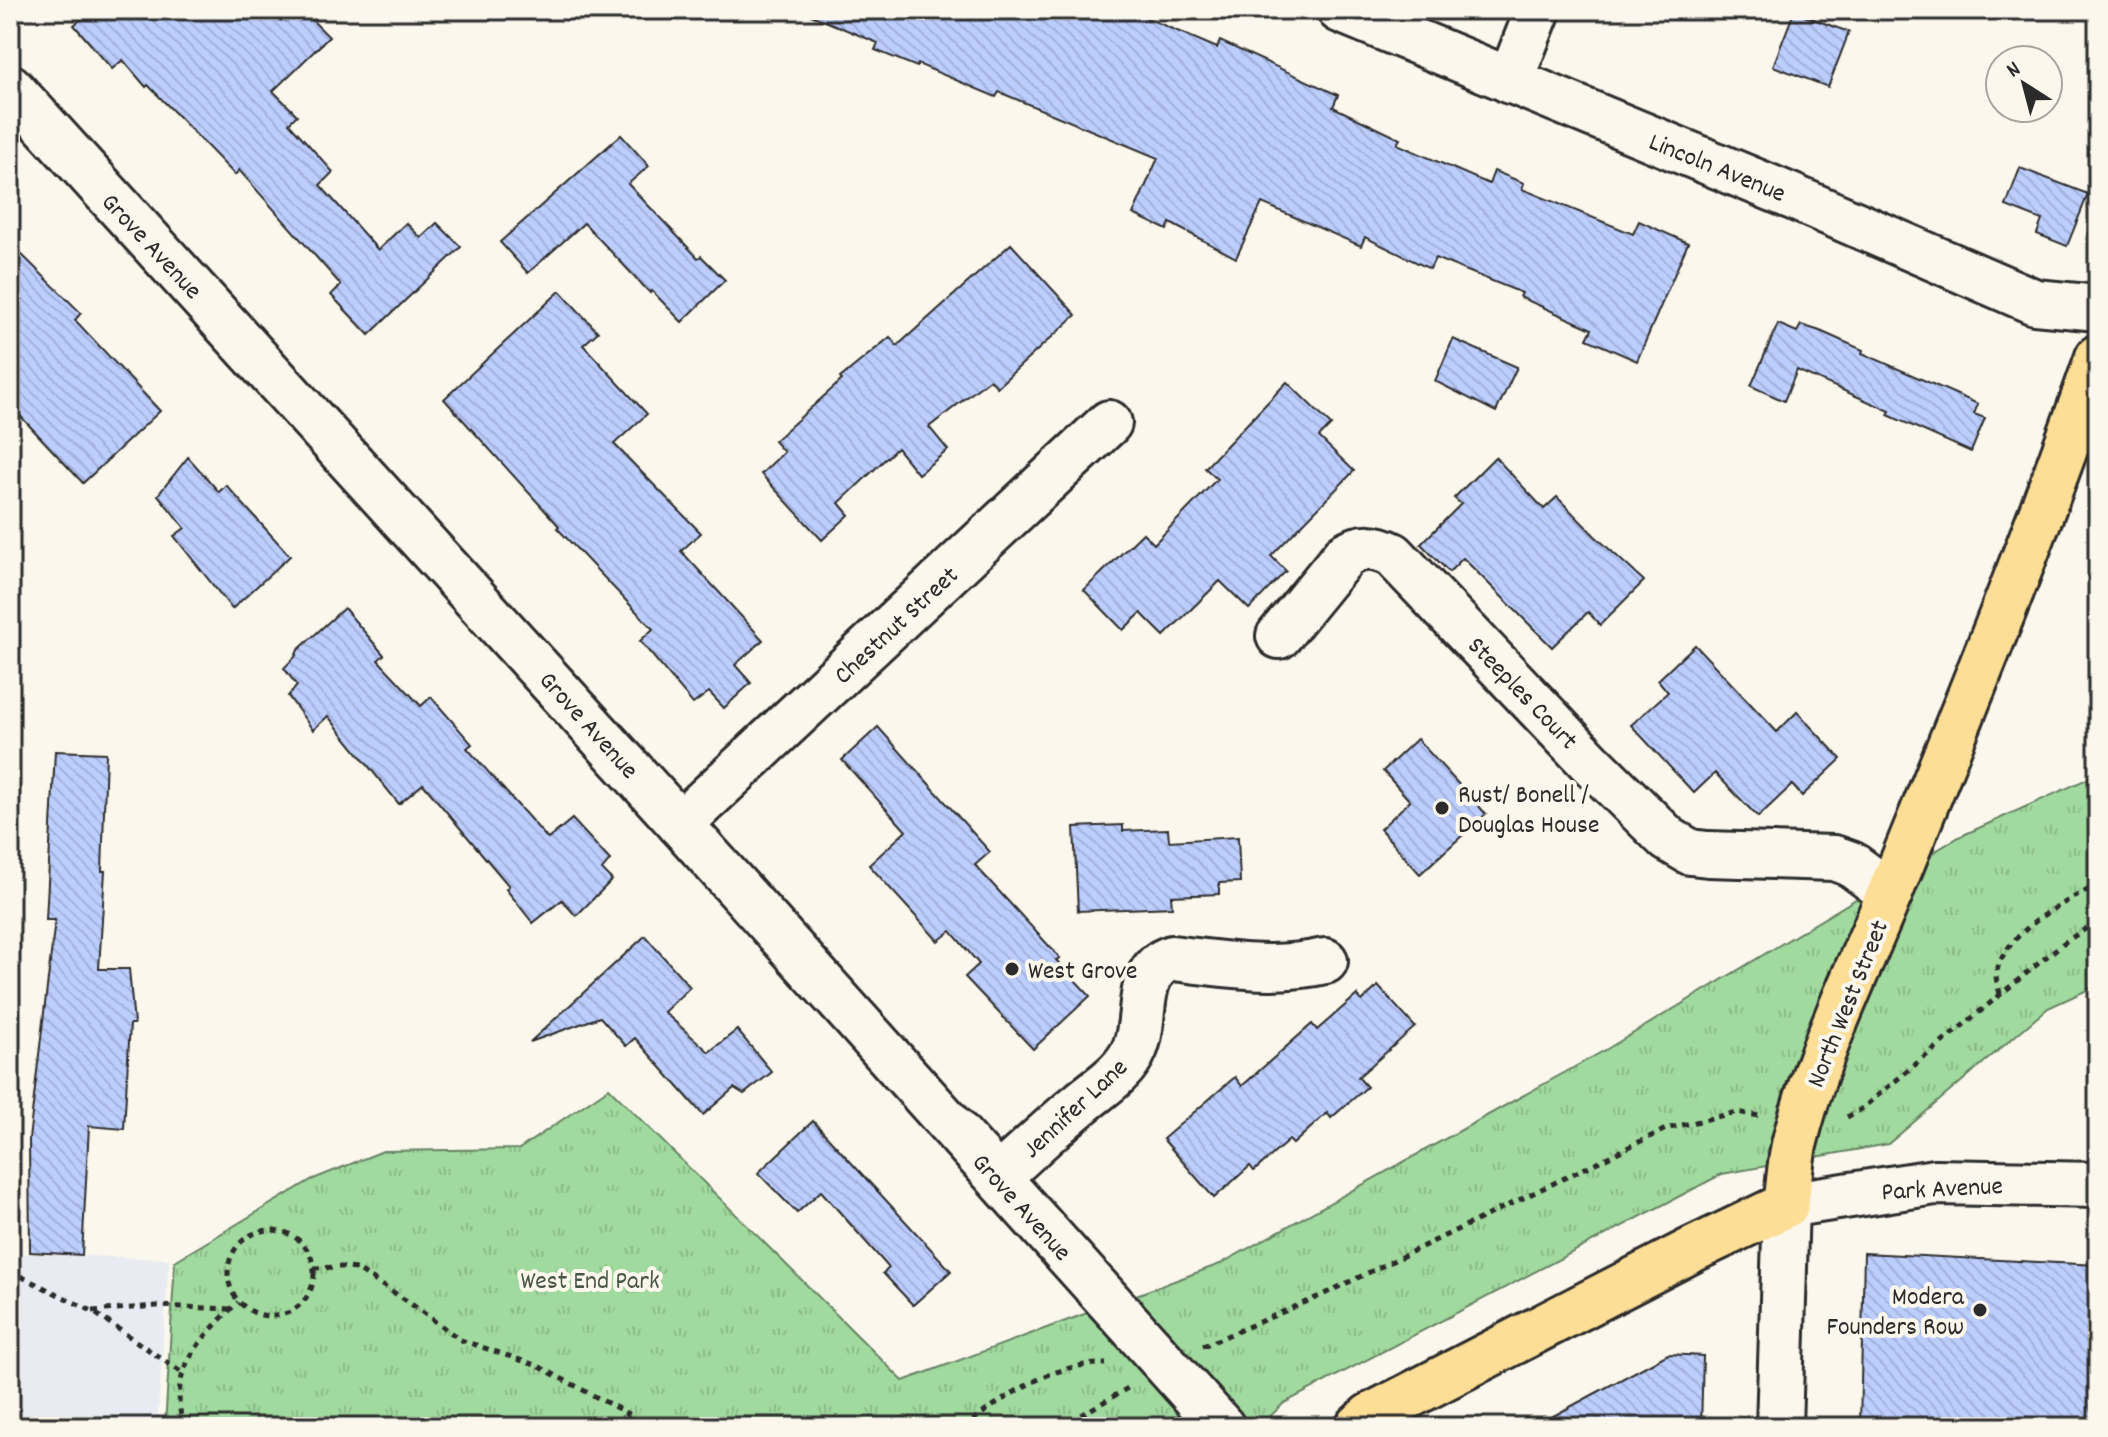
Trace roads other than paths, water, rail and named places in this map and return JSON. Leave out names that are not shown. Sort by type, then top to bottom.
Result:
[{"type":"main road","name":"North West Street","points":[[1786,1205],[1793,1148],[1800,1121],[1839,1011],[1890,893],[2053,487],[2098,357]]},
{"type":"main road","points":[[1358,1427],[1370,1416],[1786,1205]]},
{"type":"street","name":"Lincoln Avenue","points":[[1340,10],[1793,197],[2035,302],[2098,308]]},
{"type":"street","points":[[1510,81],[1538,10]]},
{"type":"street","name":"Grove Avenue","points":[[10,87],[680,824],[1222,1427]]},
{"type":"street","name":"Chestnut Street","points":[[680,824],[1109,423]]},
{"type":"street","name":"Steeples Court","points":[[1279,636],[1345,555],[1360,547],[1379,548],[1393,555],[1590,762],[1668,839],[1690,852],[1834,858],[1851,864],[1890,893]]},
{"type":"street","name":"Jennifer Lane","points":[[998,1177],[1079,1104],[1116,1076],[1127,1063],[1136,1047],[1148,975],[1159,962],[1172,958],[1265,969],[1299,967],[1325,961]]},
{"type":"street","name":"Park Avenue","points":[[1786,1205],[1935,1182],[2098,1185]]},
{"type":"street","points":[[1779,1427],[1786,1205]]},
{"type":"place","name":"Rust/ Bonell / Douglas House","points":[[1442,808]]},
{"type":"place","name":"West Grove","points":[[1012,969]]},
{"type":"place","name":"Modera Founders Row","points":[[1980,1310]]},
{"type":"park label","name":"West End Park","points":[[590,1279]]}]
